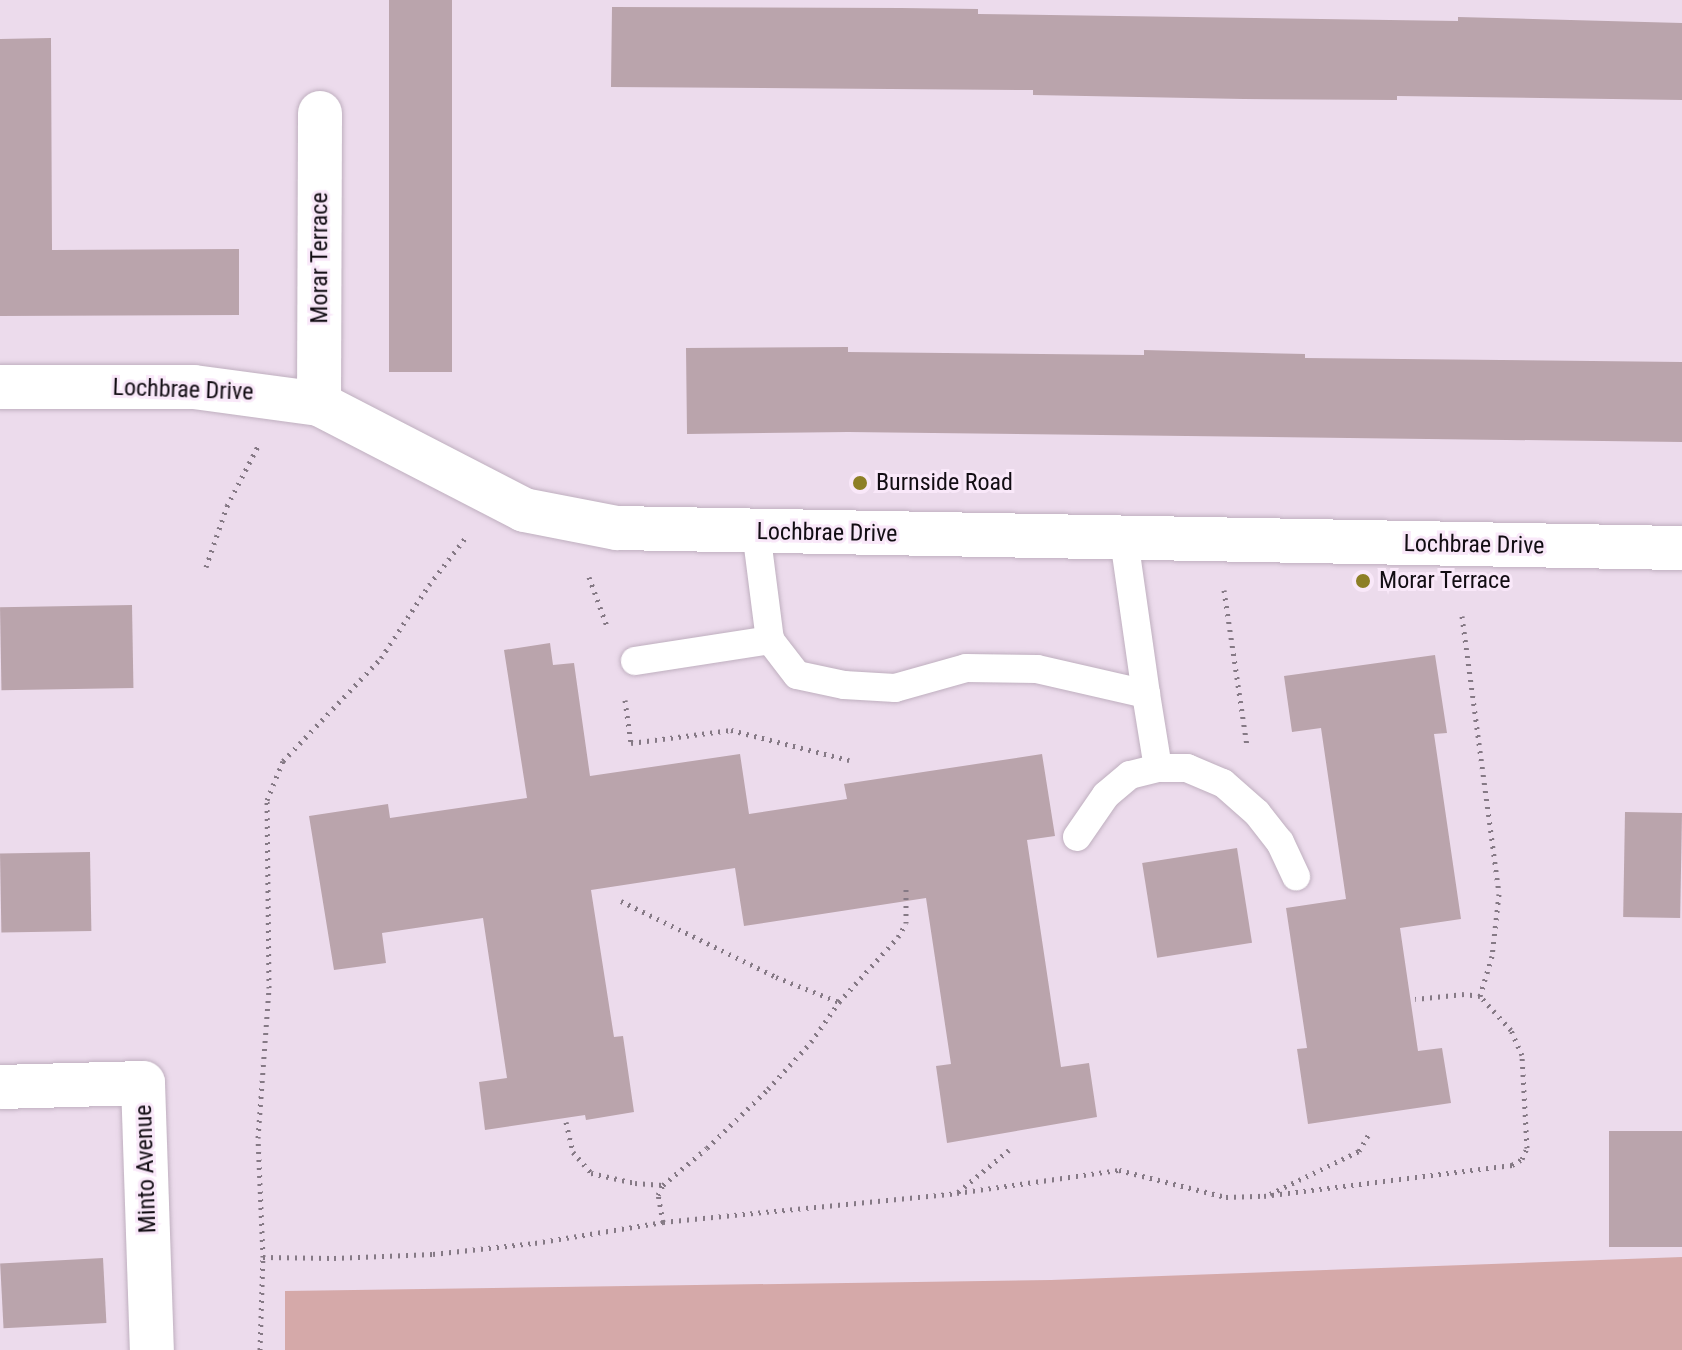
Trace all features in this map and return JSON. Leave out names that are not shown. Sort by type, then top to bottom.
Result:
[{"type":"street","name":"Morar Terrace","points":[[319,404],[320,113]]},
{"type":"street","name":"Lochbrae Drive","points":[[0,387],[194,387],[262,393],[319,404],[524,510],[617,528],[1682,548]]},
{"type":"street","name":"Minto Avenue","points":[[0,1087],[143,1083],[152,1350]]},
{"type":"lane","points":[[756,531],[770,640],[797,675],[844,685],[895,688],[966,668],[1037,669],[1146,694]]},
{"type":"lane","points":[[1124,539],[1158,768]]},
{"type":"lane","points":[[623,663],[770,640]]},
{"type":"lane","points":[[1077,837],[1114,788],[1130,775],[1158,768],[1187,768],[1223,783],[1257,813],[1280,842],[1296,876]]},
{"type":"path","points":[[206,567],[227,506],[260,441]]},
{"type":"path","points":[[260,1350],[263,1257],[258,1138],[269,988],[267,800],[283,761],[381,658],[429,585],[467,537]]},
{"type":"path","points":[[589,577],[623,663],[631,743],[731,730],[849,760]]},
{"type":"path","points":[[1223,581],[1257,813]]},
{"type":"path","points":[[1462,616],[1499,894],[1492,956],[1480,996]]},
{"type":"path","points":[[663,1222],[658,1195],[663,1185],[768,1089],[811,1042],[839,1002],[898,937],[906,923],[906,884]]},
{"type":"path","points":[[621,901],[776,977],[839,1002]]},
{"type":"path","points":[[263,1257],[433,1254],[535,1243],[663,1222],[957,1193],[1119,1170],[1226,1197],[1264,1196],[1512,1165],[1522,1159],[1527,1148],[1520,1043],[1480,996],[1464,994],[1415,999]]},
{"type":"path","points":[[566,1122],[573,1152],[591,1173],[635,1183],[663,1185]]},
{"type":"path","points":[[1264,1196],[1359,1151],[1369,1134]]},
{"type":"path","points":[[957,1193],[985,1173],[1009,1150]]},
{"type":"shaded area","points":[[1682,1257],[1682,1350],[285,1350],[285,1291],[1051,1280]]},
{"type":"building","points":[[389,0],[452,0],[452,372],[389,372]]},
{"type":"building","points":[[612,7],[978,9],[978,14],[1458,21],[1458,17],[1682,23],[1682,100],[1397,96],[1397,100],[1244,99],[1033,95],[1033,90],[611,87]]},
{"type":"building","points":[[51,38],[52,250],[239,249],[239,315],[0,316],[0,39]]},
{"type":"building","points":[[848,347],[848,352],[1144,355],[1144,350],[1305,354],[1305,358],[1682,362],[1682,442],[848,432],[687,434],[686,348]]},
{"type":"building","points":[[132,605],[133,688],[1,690],[0,607]]},
{"type":"building","points":[[550,643],[553,665],[574,663],[590,776],[740,754],[749,814],[847,799],[844,784],[1042,754],[1055,836],[1027,840],[1061,1067],[1089,1063],[1097,1117],[947,1143],[936,1066],[951,1064],[926,898],[744,926],[735,868],[591,890],[614,1037],[623,1036],[634,1112],[586,1120],[585,1115],[485,1130],[479,1082],[507,1078],[483,918],[382,933],[386,963],[334,970],[309,816],[388,804],[390,818],[527,798],[504,650]]},
{"type":"building","points":[[1435,655],[1447,733],[1434,734],[1461,919],[1400,928],[1418,1051],[1442,1048],[1451,1103],[1308,1124],[1297,1049],[1307,1048],[1286,908],[1346,899],[1321,728],[1292,732],[1284,676]]},
{"type":"building","points":[[1625,812],[1682,813],[1680,918],[1623,917]]},
{"type":"building","points":[[1237,848],[1252,943],[1157,958],[1142,863]]},
{"type":"building","points":[[90,852],[91,931],[1,933],[0,854]]},
{"type":"building","points":[[1609,1131],[1682,1131],[1682,1247],[1609,1247]]},
{"type":"building","points":[[103,1258],[106,1323],[4,1328],[0,1263]]},
{"type":"place","name":"Burnside Road","points":[[860,483]]},
{"type":"place","name":"Morar Terrace","points":[[1363,581]]}]
